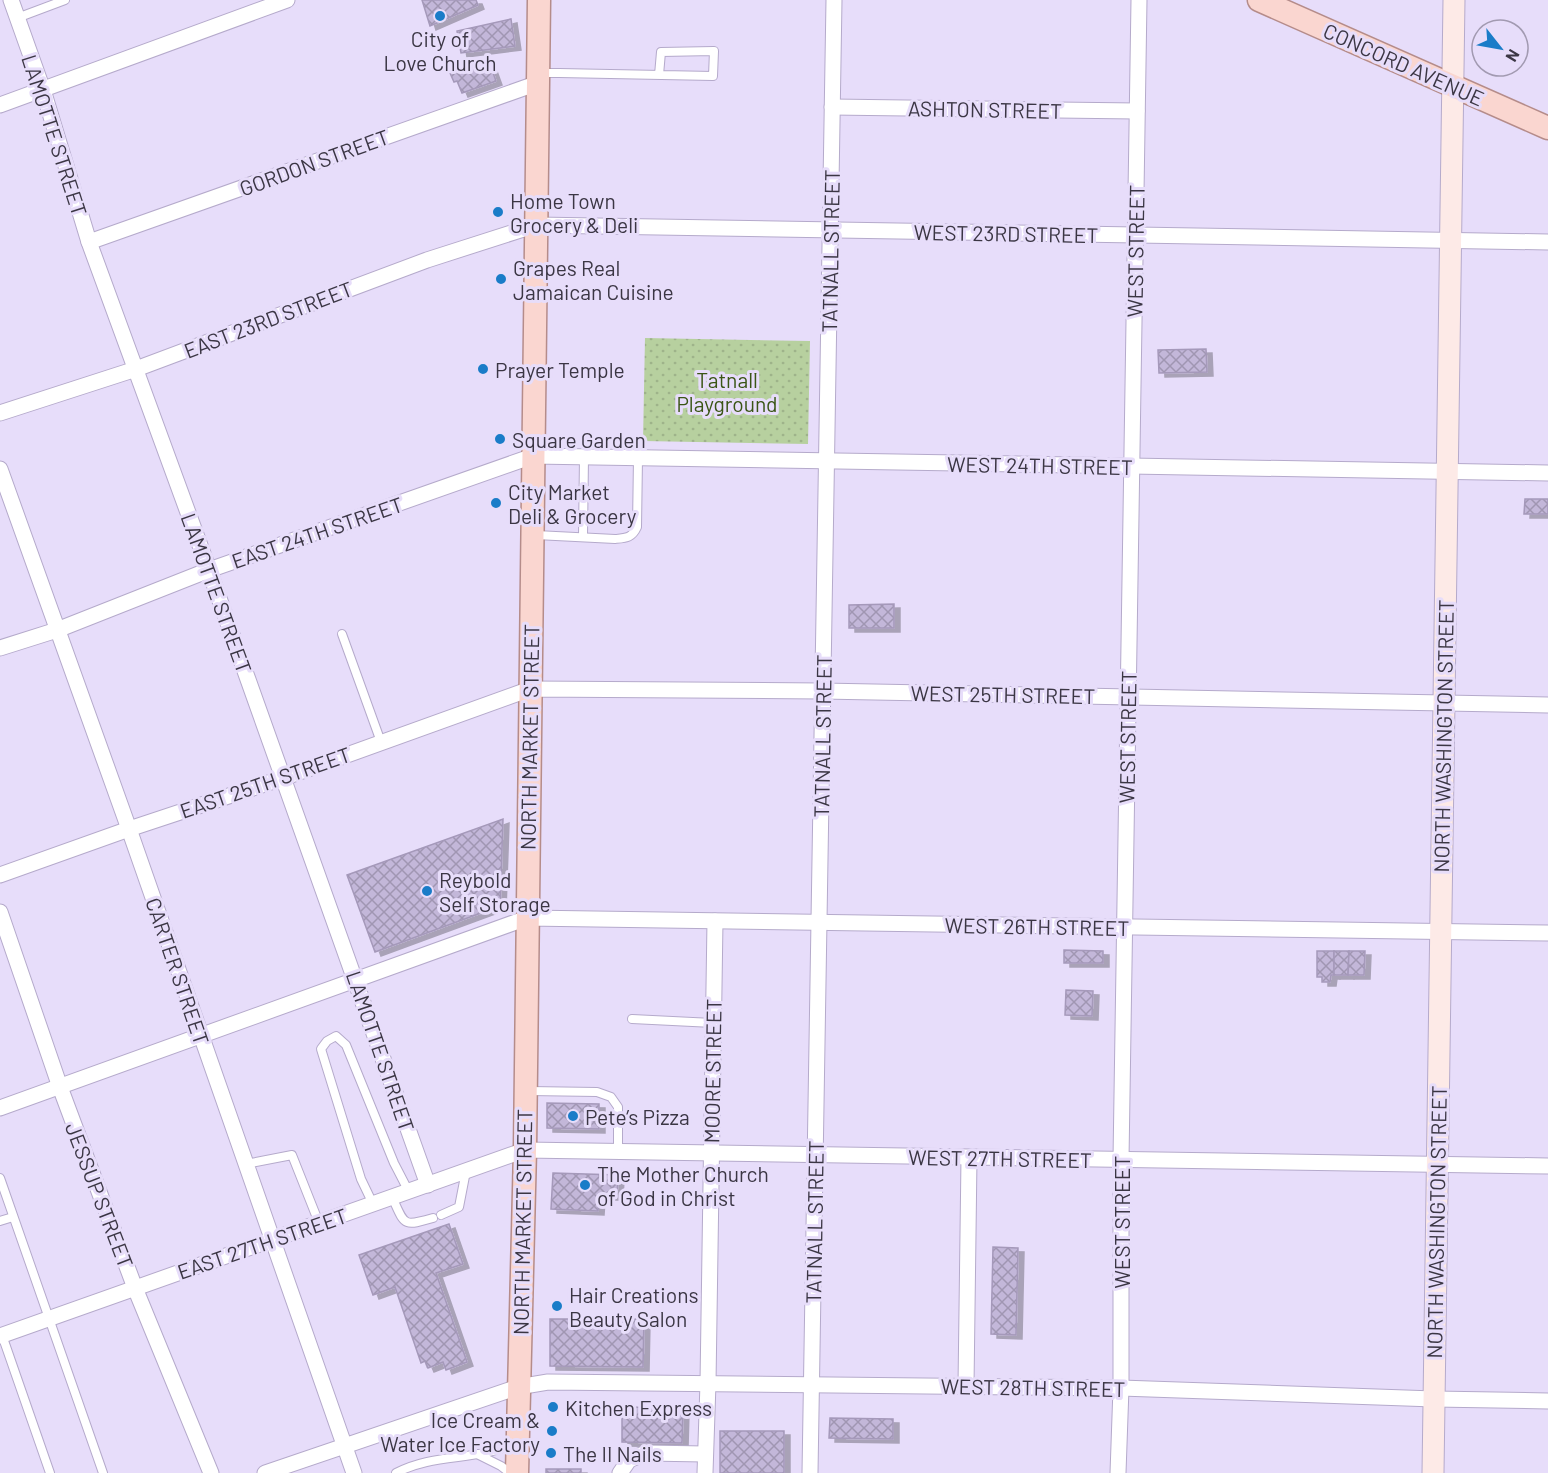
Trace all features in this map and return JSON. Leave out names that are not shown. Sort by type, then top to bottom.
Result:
[{"type":"main road","name":"NORTH MARKET STREET","points":[[517,1473],[525,1150],[540,0]]},
{"type":"main road","name":"CONCORD AVENUE","points":[[1259,0],[1548,128]]},
{"type":"main road","name":"NORTH WASHINGTON STREET","points":[[1433,1473],[1454,0]]},
{"type":"street","name":"LAMOTTE STREET","points":[[10,0],[43,90],[89,242],[357,980],[428,1185]]},
{"type":"street","points":[[0,105],[287,0]]},
{"type":"street","name":"TATNALL STREET","points":[[810,1473],[834,0]]},
{"type":"street","name":"WEST STREET","points":[[1118,1473],[1139,0]]},
{"type":"street","name":"GORDON STREET","points":[[89,242],[538,78]]},
{"type":"street","name":"ASHTON STREET","points":[[832,107],[1137,111]]},
{"type":"street","name":"WEST 23RD STREET","points":[[536,225],[1548,242]]},
{"type":"street","name":"EAST 23RD STREET","points":[[0,413],[136,369],[427,260],[536,225]]},
{"type":"street","name":"WEST 24TH STREET","points":[[533,456],[1548,473]]},
{"type":"street","name":"EAST 24TH STREET","points":[[0,648],[57,630],[209,570],[533,456]]},
{"type":"street","name":"CARTER STREET","points":[[0,469],[129,829],[354,1473]]},
{"type":"street","name":"WEST 25TH STREET","points":[[530,689],[822,691],[1548,705]]},
{"type":"street","name":"EAST 25TH STREET","points":[[0,875],[283,778],[530,689]]},
{"type":"street","name":"JESSUP STREET","points":[[0,912],[60,1087],[135,1288],[211,1473]]},
{"type":"street","points":[[0,1108],[527,918]]},
{"type":"street","name":"WEST 26TH STREET","points":[[527,918],[1548,933]]},
{"type":"street","name":"MOORE STREET","points":[[705,1473],[715,921]]},
{"type":"street","name":"WEST 27TH STREET","points":[[525,1150],[1548,1166]]},
{"type":"street","name":"EAST 27TH STREET","points":[[1,1336],[525,1150]]},
{"type":"street","points":[[966,1386],[969,1158]]},
{"type":"street","name":"WEST 28TH STREET","points":[[265,1473],[518,1387],[548,1382],[1120,1388],[1548,1401]]},
{"type":"street","points":[[620,1473],[629,1460],[646,1453],[705,1454]]},
{"type":"lane","points":[[17,18],[65,0]]},
{"type":"lane","points":[[538,78],[713,76],[714,51],[661,52],[659,75]]},
{"type":"lane","points":[[583,537],[584,457]]},
{"type":"lane","points":[[532,535],[627,538],[634,533],[637,527],[638,458]]},
{"type":"lane","points":[[342,634],[381,742]]},
{"type":"lane","points":[[632,1018],[713,1023]]},
{"type":"lane","points":[[373,1204],[361,1179],[321,1049],[327,1041],[336,1036],[346,1045],[394,1163],[409,1192]]},
{"type":"lane","points":[[525,1091],[597,1092],[611,1096],[618,1107],[618,1152]]},
{"type":"lane","points":[[246,1164],[292,1155],[319,1223]]},
{"type":"lane","points":[[392,1197],[402,1219],[407,1224],[437,1217],[459,1208],[466,1171]]},
{"type":"lane","points":[[0,1178],[104,1473]]},
{"type":"lane","points":[[0,1221],[13,1217]]},
{"type":"lane","points":[[1,1336],[50,1473]]},
{"type":"lane","points":[[396,1473],[418,1462],[477,1454],[518,1442]]},
{"type":"lane","points":[[477,1454],[510,1473]]},
{"type":"green space","name":"Tatnall Playground","points":[[645,338],[810,341],[808,444],[643,441]]},
{"type":"building","name":"City of Love Church","points":[[422,0],[476,0],[478,5],[430,26]]},
{"type":"building","points":[[511,19],[515,46],[461,53],[457,31]]},
{"type":"building","points":[[488,59],[496,81],[462,93],[457,81],[454,82],[450,73]]},
{"type":"building","points":[[1206,349],[1207,372],[1159,373],[1158,350]]},
{"type":"building","points":[[1525,499],[1548,499],[1548,514],[1524,514]]},
{"type":"building","points":[[894,604],[894,628],[849,628],[849,605]]},
{"type":"building","name":"Reybold Self Storage","points":[[503,819],[500,906],[375,952],[347,875]]},
{"type":"building","points":[[1064,950],[1103,951],[1103,963],[1064,963]]},
{"type":"building","points":[[1317,951],[1334,951],[1334,975],[1331,975],[1330,982],[1322,982],[1322,977],[1317,977]]},
{"type":"building","points":[[1334,951],[1349,951],[1348,975],[1334,975]]},
{"type":"building","points":[[1349,951],[1365,951],[1364,975],[1348,975]]},
{"type":"building","points":[[1066,990],[1093,991],[1092,1016],[1065,1015]]},
{"type":"building","name":"Pete’s Pizza","points":[[547,1103],[599,1104],[599,1129],[547,1128]]},
{"type":"building","name":"The Mother Church of God in Christ","points":[[553,1173],[618,1175],[617,1196],[599,1196],[598,1211],[551,1209]]},
{"type":"building","points":[[449,1224],[463,1264],[436,1273],[467,1362],[446,1370],[443,1362],[428,1368],[425,1361],[421,1363],[395,1287],[373,1295],[359,1255]]},
{"type":"building","points":[[993,1247],[1018,1248],[1016,1335],[991,1334]]},
{"type":"building","points":[[550,1319],[644,1319],[643,1367],[550,1366]]},
{"type":"building","points":[[622,1407],[683,1408],[682,1443],[622,1442]]},
{"type":"building","points":[[830,1418],[893,1419],[893,1439],[829,1438]]},
{"type":"building","points":[[720,1431],[784,1431],[784,1473],[720,1473]]},
{"type":"building","points":[[546,1469],[581,1469],[581,1473],[546,1473]]},
{"type":"place","name":"City of Love Church","points":[[440,16]]},
{"type":"place","name":"Home Town Grocery & Deli","points":[[498,212]]},
{"type":"place","name":"Grapes Real Jamaican Cuisine","points":[[501,279]]},
{"type":"place","name":"Prayer Temple","points":[[483,369]]},
{"type":"place","name":"Square Garden","points":[[500,439]]},
{"type":"place","name":"City Market Deli & Grocery","points":[[496,503]]},
{"type":"place","name":"Reybold Self Storage","points":[[427,891]]},
{"type":"place","name":"Pete’s Pizza","points":[[573,1116]]},
{"type":"place","name":"The Mother Church of God in Christ","points":[[585,1185]]},
{"type":"place","name":"Hair Creations Beauty Salon","points":[[557,1306]]},
{"type":"place","name":"Kitchen Express","points":[[553,1407]]},
{"type":"place","name":"Ice Cream & Water Ice Factory","points":[[552,1431]]},
{"type":"place","name":"The II Nails","points":[[551,1453]]}]
